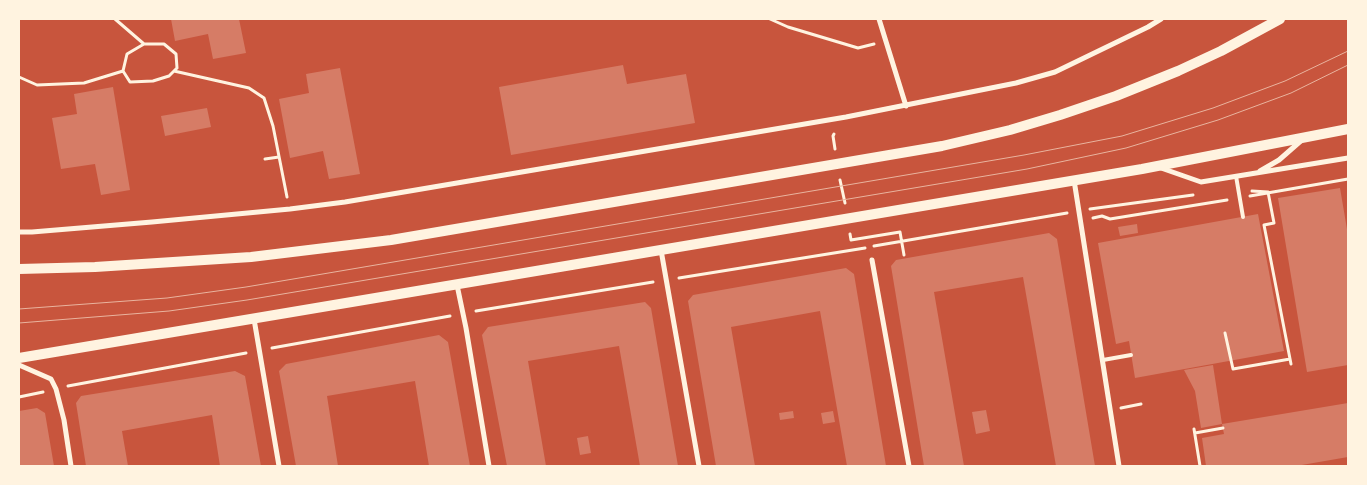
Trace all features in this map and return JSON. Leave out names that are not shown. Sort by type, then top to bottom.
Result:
[{"type":"main road","points":[[19,269],[95,267],[252,257],[401,238],[942,146],[1010,130],[1125,92],[1221,52],[1280,19]]},
{"type":"main road","points":[[19,358],[1156,166],[1348,129]]},
{"type":"street","points":[[879,19],[906,106]]},
{"type":"street","points":[[19,232],[152,222],[345,202],[906,106],[1055,72],[1161,19]]},
{"type":"street","points":[[1255,173],[1279,160],[1307,136]]},
{"type":"street","points":[[1156,166],[1201,182],[1348,158]]},
{"type":"street","points":[[1074,180],[1119,466]]},
{"type":"street","points":[[661,250],[699,466]]},
{"type":"street","points":[[872,260],[909,466]]},
{"type":"street","points":[[457,285],[489,466]]},
{"type":"street","points":[[254,319],[279,466]]},
{"type":"street","points":[[19,365],[51,380],[56,390],[64,420],[72,466]]},
{"type":"lane","points":[[1236,176],[1243,217]]},
{"type":"lane","points":[[1103,360],[1131,355]]},
{"type":"path","points":[[115,19],[144,44]]},
{"type":"path","points":[[770,19],[788,27],[858,48],[886,41]]},
{"type":"path","points":[[144,44],[164,44],[176,54],[177,68],[169,76],[153,81],[130,82],[122,71],[127,54],[144,44]]},
{"type":"path","points":[[19,77],[37,85],[84,83],[122,71]]},
{"type":"path","points":[[174,71],[248,88],[264,98],[273,126],[290,209]]},
{"type":"path","points":[[833,136],[836,153]]},
{"type":"path","points":[[265,159],[279,157]]},
{"type":"path","points":[[839,173],[846,211]]},
{"type":"path","points":[[1080,220],[1102,216],[1110,219],[1348,179]]},
{"type":"path","points":[[1238,190],[1268,192]]},
{"type":"path","points":[[1268,192],[1274,223],[1264,225],[1291,364]]},
{"type":"path","points":[[19,397],[259,350],[463,313],[902,242],[1079,211],[1197,194]]},
{"type":"path","points":[[850,230],[851,240],[900,232],[904,255]]},
{"type":"path","points":[[1225,332],[1233,369],[1290,359]]},
{"type":"path","points":[[1135,406],[1141,404]]},
{"type":"path","points":[[1200,466],[1194,431],[1223,428]]},
{"type":"building","points":[[171,19],[239,19],[246,53],[213,59],[208,34],[175,41]]},
{"type":"building","points":[[623,65],[627,84],[686,74],[695,123],[511,155],[499,87]]},
{"type":"building","points":[[340,68],[360,174],[329,179],[323,151],[290,158],[279,99],[309,93],[306,74]]},
{"type":"building","points":[[113,87],[130,190],[101,195],[95,164],[61,169],[52,118],[77,114],[74,94]]},
{"type":"building","points":[[207,108],[211,127],[165,136],[161,116]]},
{"type":"building","points":[[1340,188],[1348,235],[1348,365],[1307,372],[1278,198]]},
{"type":"building","points":[[1258,214],[1284,351],[1135,378],[1129,341],[1116,344],[1098,243]]},
{"type":"building","points":[[1137,224],[1138,233],[1120,236],[1118,227]]},
{"type":"building","points":[[1049,233],[1057,239],[1095,466],[1056,466],[1023,277],[934,292],[964,466],[924,466],[891,266],[896,260]]},
{"type":"building","points":[[846,268],[854,274],[886,466],[847,466],[820,311],[731,327],[755,466],[716,466],[688,301],[693,295]]},
{"type":"building","points":[[645,302],[651,308],[678,466],[640,466],[619,346],[528,361],[546,466],[507,466],[482,335],[488,327]]},
{"type":"building","points":[[439,335],[448,342],[470,466],[429,466],[415,381],[327,396],[338,466],[296,466],[279,371],[286,364]]},
{"type":"building","points":[[1213,365],[1222,424],[1201,428],[1195,391],[1184,370]]},
{"type":"building","points":[[235,371],[245,376],[261,466],[220,466],[212,415],[122,431],[128,466],[86,466],[76,403],[81,396]]},
{"type":"building","points":[[1348,403],[1348,457],[1296,466],[1206,466],[1202,438],[1224,434],[1222,424]]},
{"type":"building","points":[[37,408],[45,413],[54,466],[19,466],[19,411]]},
{"type":"building","points":[[986,410],[990,431],[976,434],[972,412]]},
{"type":"building","points":[[793,411],[794,418],[780,420],[779,413]]},
{"type":"building","points":[[833,411],[835,422],[823,424],[821,413]]},
{"type":"building","points":[[588,436],[591,453],[580,455],[577,438]]},
{"type":"tram line","points":[[19,309],[167,298],[246,287],[1024,155],[1122,136],[1213,108],[1285,81],[1348,51]]},
{"type":"tram line","points":[[19,323],[169,311],[247,300],[1027,169],[1126,148],[1218,120],[1291,93],[1348,65]]}]
